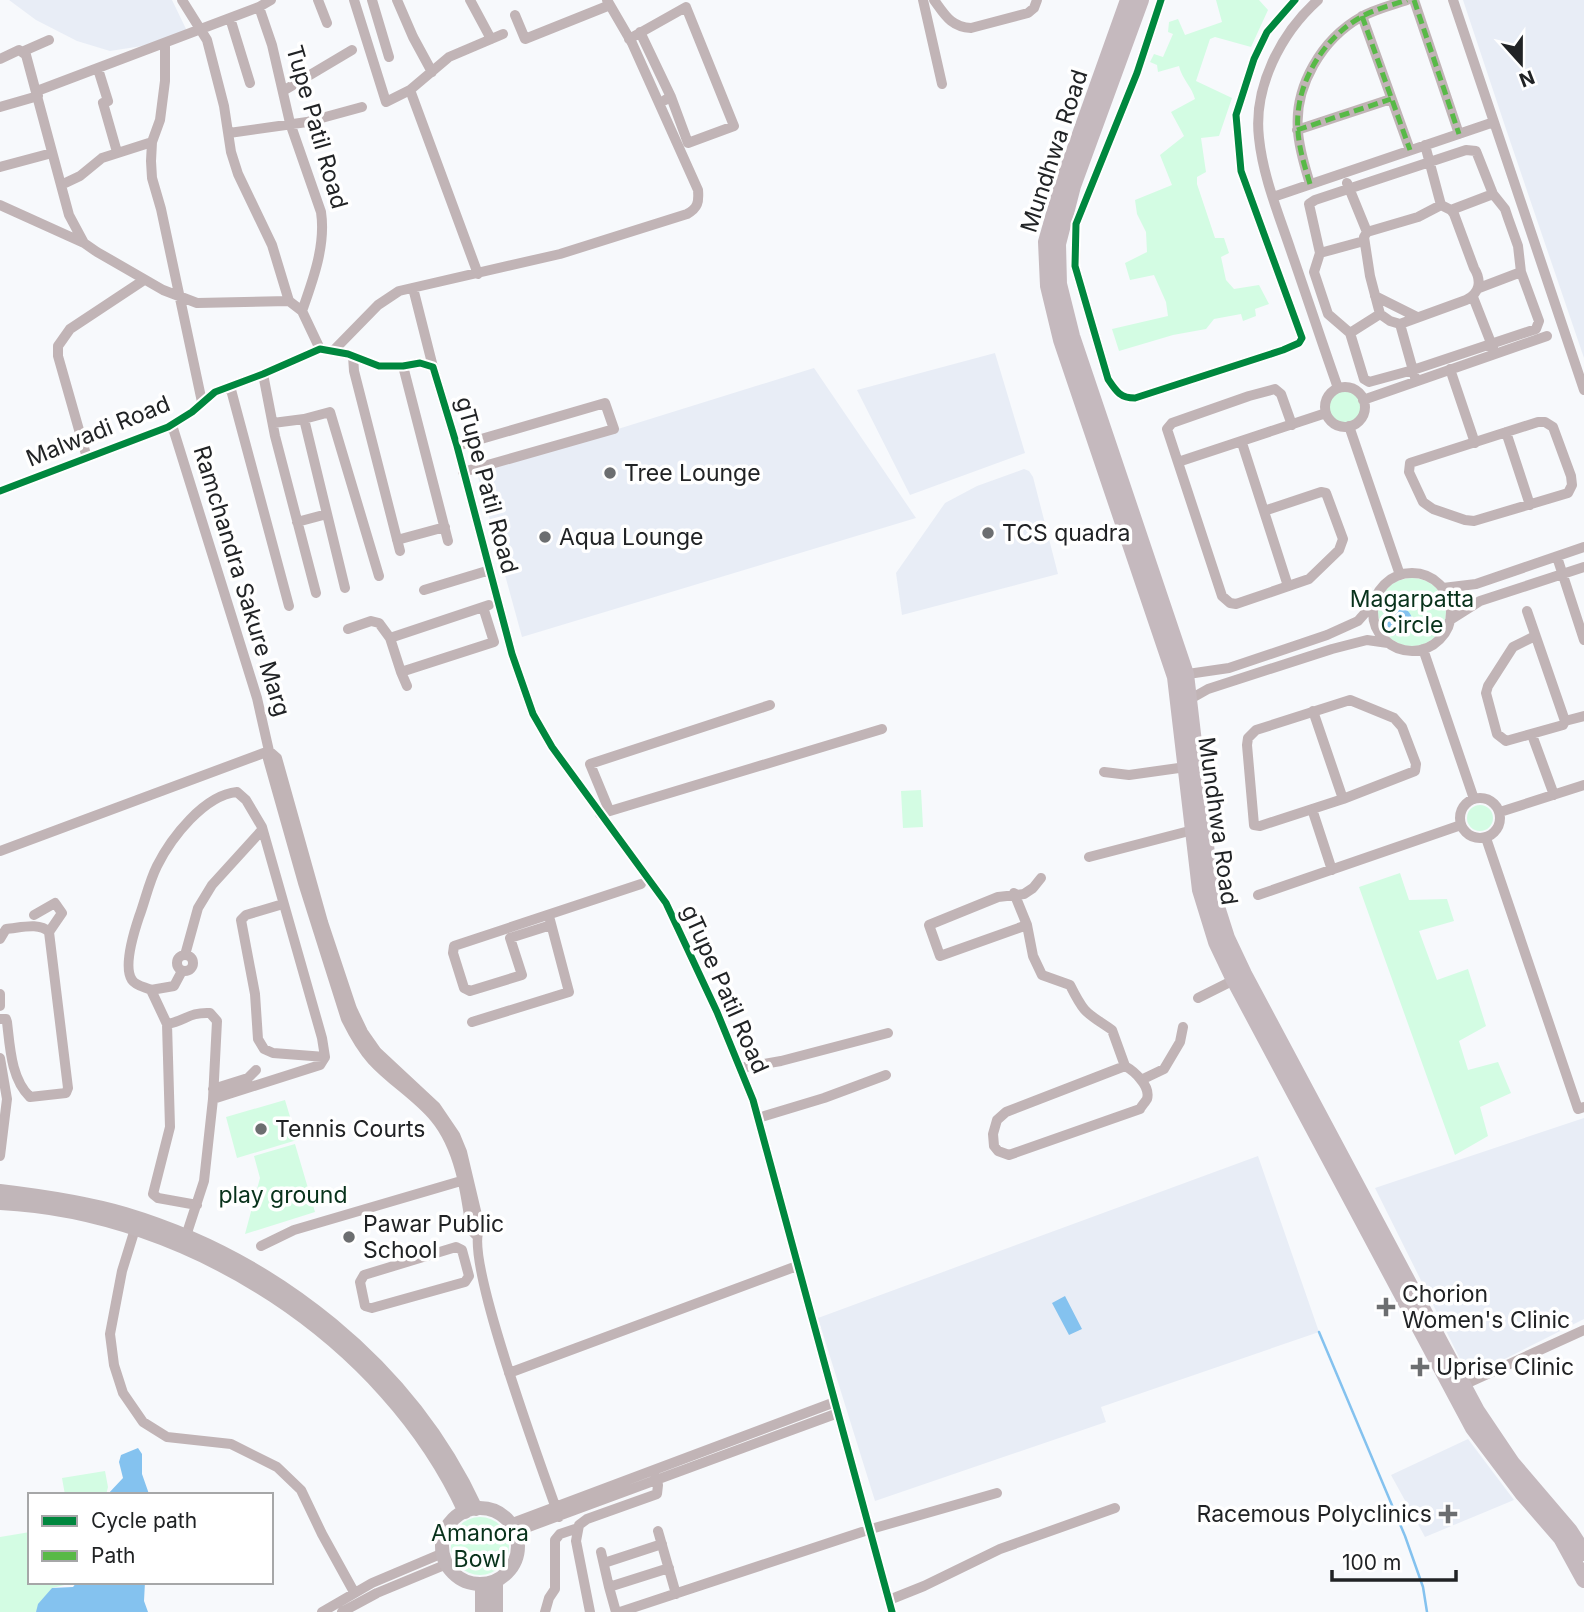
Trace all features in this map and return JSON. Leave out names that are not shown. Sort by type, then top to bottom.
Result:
[{"type":"highway","name":"Mundhwa Road","points":[[1128,0],[1122,36],[1062,226],[1057,262],[1062,303],[1072,337],[1181,675],[1215,905],[1227,938],[1255,997],[1458,1388],[1473,1428],[1503,1469],[1570,1542],[1584,1553]]},
{"type":"highway","name":"Mundhwa Road","points":[[1122,36],[1141,0]]},
{"type":"highway","name":"Mundhwa Road","points":[[1185,702],[1186,767],[1197,872],[1216,942],[1458,1388]]},
{"type":"highway","name":"Mundhwa Road","points":[[1570,1542],[1584,1580]]},
{"type":"main road","points":[[0,1191],[84,1204],[125,1214],[184,1242],[287,1304],[340,1346],[380,1387],[417,1430],[470,1510]]},
{"type":"main road","points":[[0,1203],[82,1215],[184,1242]]},
{"type":"main road","points":[[470,1510],[495,1511],[512,1528],[517,1547],[514,1561],[506,1573],[489,1582],[472,1583],[458,1577],[445,1558],[445,1531],[454,1519],[470,1510]]},
{"type":"main road","points":[[482,1612],[489,1582]]},
{"type":"main road","points":[[489,1582],[496,1612]]},
{"type":"street","points":[[182,0],[207,40],[238,174],[272,245],[289,301],[302,311],[320,349],[353,356],[379,366],[420,363],[433,367]]},
{"type":"street","points":[[0,107],[259,7],[271,0]]},
{"type":"street","points":[[318,0],[327,23]]},
{"type":"street","points":[[354,0],[386,102],[410,90],[449,57],[503,34]]},
{"type":"street","points":[[372,0],[389,57]]},
{"type":"street","points":[[397,0],[432,72]]},
{"type":"street","points":[[470,0],[491,39]]},
{"type":"street","points":[[927,0],[950,22],[962,28],[971,28],[1028,13],[1038,0]]},
{"type":"street","points":[[927,0],[942,84]]},
{"type":"street","points":[[1161,0],[1137,72],[1076,224],[1075,266],[1108,379],[1118,394],[1126,398],[1135,398],[1299,343],[1302,338],[1301,329],[1241,171],[1236,115],[1254,58],[1267,32],[1295,0]]},
{"type":"street","points":[[1318,0],[1288,33],[1271,63],[1259,111],[1258,134],[1273,197],[1338,388]]},
{"type":"street","points":[[1310,184],[1297,130],[1298,105],[1315,61],[1328,44],[1362,16],[1407,0]]},
{"type":"street","points":[[1414,0],[1459,134]]},
{"type":"street","points":[[1453,0],[1584,390]]},
{"type":"street","points":[[334,351],[378,305],[399,291],[560,254],[687,214],[695,209],[699,200],[698,190],[629,39],[604,3],[525,39],[515,15]]},
{"type":"street","name":"Tupe Patil Road","points":[[259,7],[290,123],[323,224],[316,268],[302,311]]},
{"type":"street","points":[[629,39],[640,32],[686,7],[734,126],[688,143],[671,97],[640,32]]},
{"type":"street","points":[[1362,16],[1410,150]]},
{"type":"street","points":[[230,18],[250,83]]},
{"type":"street","points":[[0,60],[15,51],[24,51],[48,40]]},
{"type":"street","points":[[165,43],[166,80],[160,120],[152,142],[152,178],[202,402]]},
{"type":"street","points":[[283,91],[352,50]]},
{"type":"street","points":[[24,51],[38,94],[69,215],[84,243]]},
{"type":"street","points":[[98,69],[108,101],[103,103],[106,117],[117,152]]},
{"type":"street","points":[[410,90],[478,274]]},
{"type":"street","points":[[658,102],[671,97]]},
{"type":"street","points":[[1297,130],[1391,99]]},
{"type":"street","points":[[229,133],[307,122],[362,107]]},
{"type":"street","points":[[1273,197],[1494,122]]},
{"type":"street","points":[[61,185],[80,176],[102,158],[152,142]]},
{"type":"street","points":[[1425,145],[1446,208],[1479,275],[1476,292],[1494,348]]},
{"type":"street","points":[[1465,150],[1476,151],[1493,194],[1505,209],[1518,246],[1521,272],[1539,321],[1536,329],[1450,369],[1369,382],[1364,379],[1350,333],[1328,314],[1314,272],[1320,253],[1308,204],[1350,189],[1465,150]]},
{"type":"street","points":[[0,167],[52,153]]},
{"type":"street","points":[[1343,174],[1366,237],[1380,314],[1390,321],[1400,324],[1521,272]]},
{"type":"street","points":[[1320,253],[1418,217],[1493,194]]},
{"type":"street","points":[[0,205],[84,243],[181,299],[197,303],[289,301]]},
{"type":"street","points":[[87,458],[58,356],[58,346],[70,329],[144,279]]},
{"type":"street","points":[[1285,290],[1303,285]]},
{"type":"street","name":"gTupe Patil Road","points":[[413,288],[433,367],[468,471],[490,570],[515,663],[533,714],[552,747],[604,812],[666,904],[687,944],[740,1068],[758,1118],[892,1612]]},
{"type":"street","points":[[1375,296],[1417,317]]},
{"type":"street","points":[[1350,333],[1380,314]]},
{"type":"street","points":[[1400,324],[1415,375]]},
{"type":"street","points":[[1363,400],[1415,375],[1494,348],[1547,336]]},
{"type":"street","name":"Malwadi Road","points":[[0,491],[172,425],[215,392],[320,349]]},
{"type":"street","points":[[353,356],[354,371],[399,546],[445,527]]},
{"type":"street","points":[[403,366],[448,541]]},
{"type":"street","points":[[1450,369],[1475,443]]},
{"type":"street","points":[[263,374],[316,593]]},
{"type":"street","points":[[230,386],[289,606]]},
{"type":"street","points":[[1338,388],[1352,388],[1363,400],[1362,416],[1349,426],[1338,425],[1326,414],[1327,397],[1338,388]]},
{"type":"street","points":[[1264,511],[1321,492],[1326,493],[1343,539],[1339,550],[1316,575],[1236,604],[1222,596],[1168,435],[1169,426],[1268,390],[1279,390],[1292,425]]},
{"type":"street","points":[[459,446],[605,402],[614,429],[468,471]]},
{"type":"street","points":[[273,423],[330,412],[379,576]]},
{"type":"street","points":[[1178,462],[1326,414]]},
{"type":"street","points":[[304,419],[345,588]]},
{"type":"street","points":[[1538,422],[1553,427],[1571,476],[1572,485],[1568,493],[1474,520],[1465,520],[1433,509],[1423,502],[1409,472],[1410,463],[1506,432],[1538,422]]},
{"type":"street","name":"Ramchandra Sakure Marg","points":[[172,425],[257,698],[269,751],[268,760],[285,798],[303,883],[346,1019],[363,1049],[436,1107],[455,1135],[462,1152],[480,1228],[476,1235],[479,1261],[509,1373],[557,1512]]},
{"type":"street","points":[[1349,426],[1400,575]]},
{"type":"street","points":[[1506,432],[1530,505]]},
{"type":"street","points":[[1242,443],[1288,586]]},
{"type":"street","points":[[297,522],[327,514]]},
{"type":"street","points":[[1443,588],[1476,584],[1584,547]]},
{"type":"street","points":[[1557,556],[1584,640]]},
{"type":"street","points":[[1450,620],[1480,601],[1584,567]]},
{"type":"street","points":[[424,590],[490,570]]},
{"type":"street","points":[[1181,675],[1229,668],[1327,635],[1358,621],[1384,584],[1400,575],[1426,575],[1443,588],[1451,609],[1450,620],[1439,639],[1423,649],[1409,651],[1388,643],[1367,640],[1208,690],[1185,702]]},
{"type":"street","points":[[390,638],[499,602]]},
{"type":"street","points":[[1373,603],[1375,625],[1388,643]]},
{"type":"street","points":[[401,672],[494,642],[483,607]]},
{"type":"street","points":[[1527,611],[1565,721]]},
{"type":"street","points":[[348,629],[375,621],[384,627],[407,686]]},
{"type":"street","points":[[1535,636],[1513,646],[1486,693],[1497,734],[1506,741],[1532,735],[1584,716]]},
{"type":"street","points":[[1423,649],[1474,799]]},
{"type":"street","points":[[1350,700],[1394,718],[1402,727],[1416,764],[1415,771],[1343,799],[1260,827],[1254,824],[1248,738],[1256,730],[1350,700]]},
{"type":"street","points":[[770,705],[590,764],[604,812],[882,729]]},
{"type":"street","points":[[1313,711],[1343,799]]},
{"type":"street","points":[[1532,735],[1554,795]]},
{"type":"street","points":[[0,851],[269,751]]},
{"type":"street","points":[[1104,772],[1129,775],[1186,767]]},
{"type":"street","points":[[1500,812],[1584,785]]},
{"type":"street","points":[[213,1094],[320,1065],[325,1057],[322,1038],[262,830],[246,800],[237,792],[226,793],[201,809],[169,847],[156,868],[133,936],[129,967],[131,979],[151,990],[174,986],[182,971],[177,966],[177,961],[180,956],[185,955],[198,908],[212,885],[262,830]]},
{"type":"street","points":[[1474,799],[1488,800],[1500,812],[1498,829],[1486,838],[1472,837],[1461,825],[1463,808],[1474,799]]},
{"type":"street","points":[[1312,809],[1332,870]]},
{"type":"street","points":[[1258,895],[1461,825]]},
{"type":"street","points":[[1089,857],[1193,830]]},
{"type":"street","points":[[1486,838],[1581,1108]]},
{"type":"street","points":[[1027,925],[943,956],[940,956],[929,929],[929,925],[934,921],[999,897],[1024,894],[1041,878]]},
{"type":"street","points":[[550,920],[454,946],[453,953],[464,988],[470,991],[522,975],[510,938],[641,884]]},
{"type":"street","points":[[1014,894],[1027,925],[1033,956],[1042,975],[1070,985],[1081,1007],[1091,1018],[1112,1030],[1125,1066],[1134,1071],[1141,1080],[1147,1100],[1140,1109],[1009,1155],[998,1151],[994,1146],[993,1134],[997,1120],[1006,1112],[1125,1066]]},
{"type":"street","points":[[34,915],[49,905],[55,903],[58,906],[62,913],[49,932]]},
{"type":"street","points":[[283,904],[246,915],[241,920],[255,994],[258,1039],[264,1049],[273,1053],[325,1057]]},
{"type":"street","points":[[472,1022],[569,992],[550,920]]},
{"type":"street","points":[[0,939],[6,929],[39,926],[49,932],[68,1088],[66,1093],[30,1097],[22,1090],[12,1057],[6,1019],[0,1019]]},
{"type":"street","points":[[1198,998],[1234,979]]},
{"type":"street","points":[[151,990],[167,1024],[170,1127],[153,1194],[158,1198],[197,1205]]},
{"type":"street","points":[[0,994],[0,1006]]},
{"type":"street","points":[[167,1024],[176,1023],[192,1013],[210,1013],[217,1021],[204,1181],[184,1242]]},
{"type":"street","points":[[1141,1080],[1164,1069],[1180,1042],[1183,1027]]},
{"type":"street","points":[[740,1068],[781,1061],[888,1033]]},
{"type":"street","points":[[0,1058],[5,1122],[0,1156]]},
{"type":"street","points":[[213,1094],[248,1078],[256,1070]]},
{"type":"street","points":[[758,1118],[886,1075]]},
{"type":"street","name":"Ramchandra Sakure Marg","points":[[397,1076],[436,1119],[448,1138],[461,1181],[471,1230],[476,1235]]},
{"type":"street","points":[[261,1245],[294,1230],[461,1181]]},
{"type":"street","points":[[135,1229],[122,1271],[110,1334],[114,1365],[123,1393],[143,1422],[167,1437],[231,1444],[277,1467],[301,1490],[354,1592]]},
{"type":"street","points":[[456,1247],[462,1250],[466,1265],[469,1276],[465,1282],[372,1308],[365,1306],[360,1282],[364,1275],[456,1247]]},
{"type":"street","points":[[466,1265],[479,1261]]},
{"type":"street","points":[[509,1373],[797,1266]]},
{"type":"street","points":[[1458,1388],[1584,1330]]},
{"type":"street","points":[[512,1528],[557,1512],[608,1499],[655,1475],[836,1408]]},
{"type":"street","points":[[662,1544],[602,1558],[617,1612],[871,1529],[997,1493]]},
{"type":"street","points":[[545,1612],[555,1589],[555,1540],[561,1534],[578,1528],[608,1499]]},
{"type":"street","points":[[889,1600],[1000,1549],[1115,1508]]},
{"type":"street","points":[[578,1528],[576,1541],[590,1612]]},
{"type":"street","points":[[658,1531],[676,1594]]},
{"type":"street","points":[[322,1612],[354,1592],[445,1558]]},
{"type":"street","points":[[342,1612],[445,1558]]},
{"type":"street","points":[[609,1587],[669,1568]]},
{"type":"shaded area","points":[[9,0],[172,0],[187,31],[142,46],[110,51],[77,41],[36,20]]},
{"type":"shaded area","points":[[1463,0],[1584,0],[1584,358],[1507,132]]},
{"type":"shaded area","points":[[995,353],[1025,453],[910,495],[857,390]]},
{"type":"shaded area","points":[[814,368],[916,518],[522,637],[477,473]]},
{"type":"shaded area","points":[[1024,469],[1033,477],[1058,574],[902,615],[896,573],[945,503],[977,486]]},
{"type":"shaded area","points":[[1584,1118],[1584,1319],[1469,1377],[1375,1188]]},
{"type":"shaded area","points":[[1258,1156],[1319,1332],[1101,1407],[1106,1422],[875,1501],[818,1318]]},
{"type":"shaded area","points":[[1468,1439],[1514,1500],[1425,1537],[1391,1475]]},
{"type":"green space","points":[[1216,0],[1259,0],[1268,10],[1251,47],[1215,37],[1210,39],[1196,81],[1232,98],[1219,136],[1201,138],[1206,172],[1197,177],[1197,184],[1215,238],[1224,238],[1229,253],[1221,257],[1226,280],[1234,289],[1259,285],[1269,304],[1255,309],[1256,316],[1243,321],[1241,314],[1214,319],[1206,329],[1173,335],[1119,351],[1112,329],[1168,316],[1166,302],[1154,275],[1130,280],[1125,263],[1147,252],[1146,232],[1137,214],[1135,200],[1172,185],[1160,155],[1184,136],[1171,112],[1195,99],[1179,66],[1158,72],[1157,65],[1150,62],[1154,54],[1163,57],[1173,34],[1168,32],[1169,22],[1178,19],[1185,35],[1222,22]]},
{"type":"green space","points":[[1345,391],[1356,396],[1361,407],[1356,418],[1345,423],[1334,418],[1329,407],[1334,396]]},
{"type":"green space","name":"Magarpatta Circle","points":[[1412,578],[1425,581],[1436,588],[1443,599],[1446,612],[1443,625],[1436,636],[1425,643],[1412,646],[1399,643],[1388,636],[1381,625],[1378,612],[1381,599],[1388,588],[1399,581]]},
{"type":"green space","points":[[921,790],[923,827],[903,828],[901,791]]},
{"type":"green space","points":[[1480,805],[1489,809],[1493,818],[1489,827],[1480,831],[1471,827],[1467,818],[1471,809]]},
{"type":"green space","points":[[1400,873],[1409,900],[1447,899],[1454,921],[1419,931],[1437,980],[1468,969],[1486,1026],[1459,1041],[1468,1070],[1498,1062],[1511,1093],[1480,1107],[1488,1136],[1455,1155],[1359,887]]},
{"type":"green space","name":"Tennis Courts","points":[[285,1100],[297,1140],[237,1158],[226,1117]]},
{"type":"green space","name":"play ground","points":[[295,1144],[315,1212],[245,1234],[260,1178],[254,1156]]},
{"type":"green space","points":[[105,1471],[106,1493],[65,1493],[62,1478]]},
{"type":"green space","name":"Amanora Bowl","points":[[480,1517],[491,1519],[504,1530],[509,1546],[507,1557],[496,1570],[480,1575],[469,1573],[456,1562],[451,1546],[453,1535],[464,1522]]},
{"type":"green space","points":[[28,1532],[28,1584],[69,1584],[52,1588],[36,1612],[0,1612],[0,1537]]},
{"type":"water","points":[[1398,607],[1408,611],[1412,621],[1408,631],[1398,635],[1388,631],[1384,621],[1388,611]]},
{"type":"water","points":[[1065,1296],[1082,1329],[1069,1335],[1052,1303]]},
{"type":"water","points":[[138,1448],[142,1454],[142,1474],[149,1493],[109,1493],[123,1478],[119,1462],[121,1455]]},
{"type":"water","points":[[75,1584],[145,1584],[144,1601],[148,1612],[36,1612],[38,1604],[52,1588],[73,1587]]},
{"type":"waterway","points":[[1319,1332],[1405,1536],[1423,1587],[1427,1612]]},
{"type":"marked path","points":[[1310,184],[1302,158],[1298,114],[1301,97],[1313,65],[1347,26],[1372,12],[1407,0]]},
{"type":"marked path","points":[[1414,0],[1459,134]]},
{"type":"marked path","points":[[1362,16],[1410,150]]},
{"type":"marked path","points":[[1297,130],[1391,99]]},
{"type":"cycle path","points":[[1161,0],[1137,73],[1076,224],[1075,266],[1108,379],[1119,393],[1130,398],[1283,350],[1299,343],[1302,338],[1241,171],[1236,115],[1254,59],[1267,32],[1295,0]]},
{"type":"cycle path","points":[[0,491],[168,427],[192,412],[215,392],[320,349],[348,354],[379,366],[420,363],[433,367],[457,446],[512,654],[533,714],[552,747],[666,903],[717,1012],[753,1100],[892,1612]]},
{"type":"place","name":"Tree Lounge","points":[[610,473]]},
{"type":"place","name":"TCS quadra","points":[[988,533]]},
{"type":"place","name":"Aqua Lounge","points":[[545,537]]},
{"type":"place","name":"Tennis Courts","points":[[261,1129]]},
{"type":"place","name":"Pawar Public School","points":[[349,1237]]},
{"type":"place","name":"Chorion Women's Clinic","points":[[1386,1307]]},
{"type":"place","name":"Uprise Clinic","points":[[1420,1367]]},
{"type":"place","name":"Racemous Polyclinics","points":[[1448,1514]]}]
